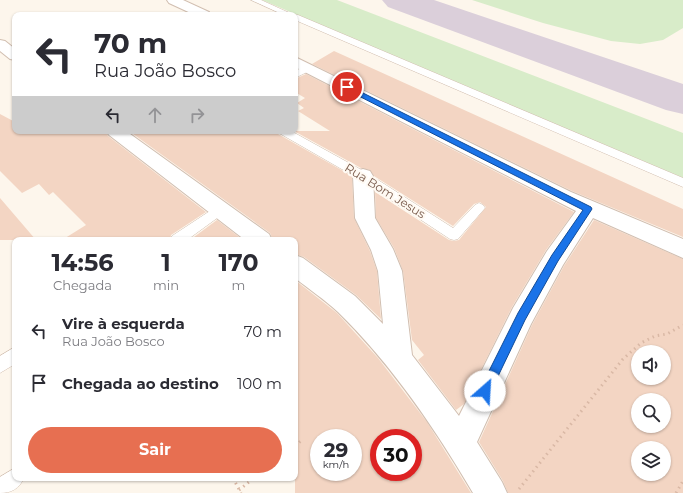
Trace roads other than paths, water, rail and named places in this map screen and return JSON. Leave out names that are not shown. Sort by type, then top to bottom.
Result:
[{"type":"street","points":[[173,0],[199,12]]},
{"type":"street","points":[[0,44],[12,54]]},
{"type":"street","points":[[299,68],[588,209],[607,215],[683,249]]},
{"type":"street","points":[[119,134],[257,237]]},
{"type":"street","points":[[363,176],[365,218],[382,249],[390,271],[399,359]]},
{"type":"street","points":[[461,443],[522,316],[555,258],[588,209]]},
{"type":"street","points":[[298,267],[345,303],[399,359],[461,443],[491,493]]},
{"type":"lane","points":[[255,0],[283,12]]},
{"type":"lane","points":[[298,18],[683,183]]},
{"type":"lane","name":"Rua Bom Jesus","points":[[288,134],[363,176],[454,235],[479,208]]},
{"type":"lane","points":[[181,237],[220,210]]},
{"type":"lane","points":[[0,365],[12,357]]},
{"type":"lane","points":[[0,489],[12,479]]}]
